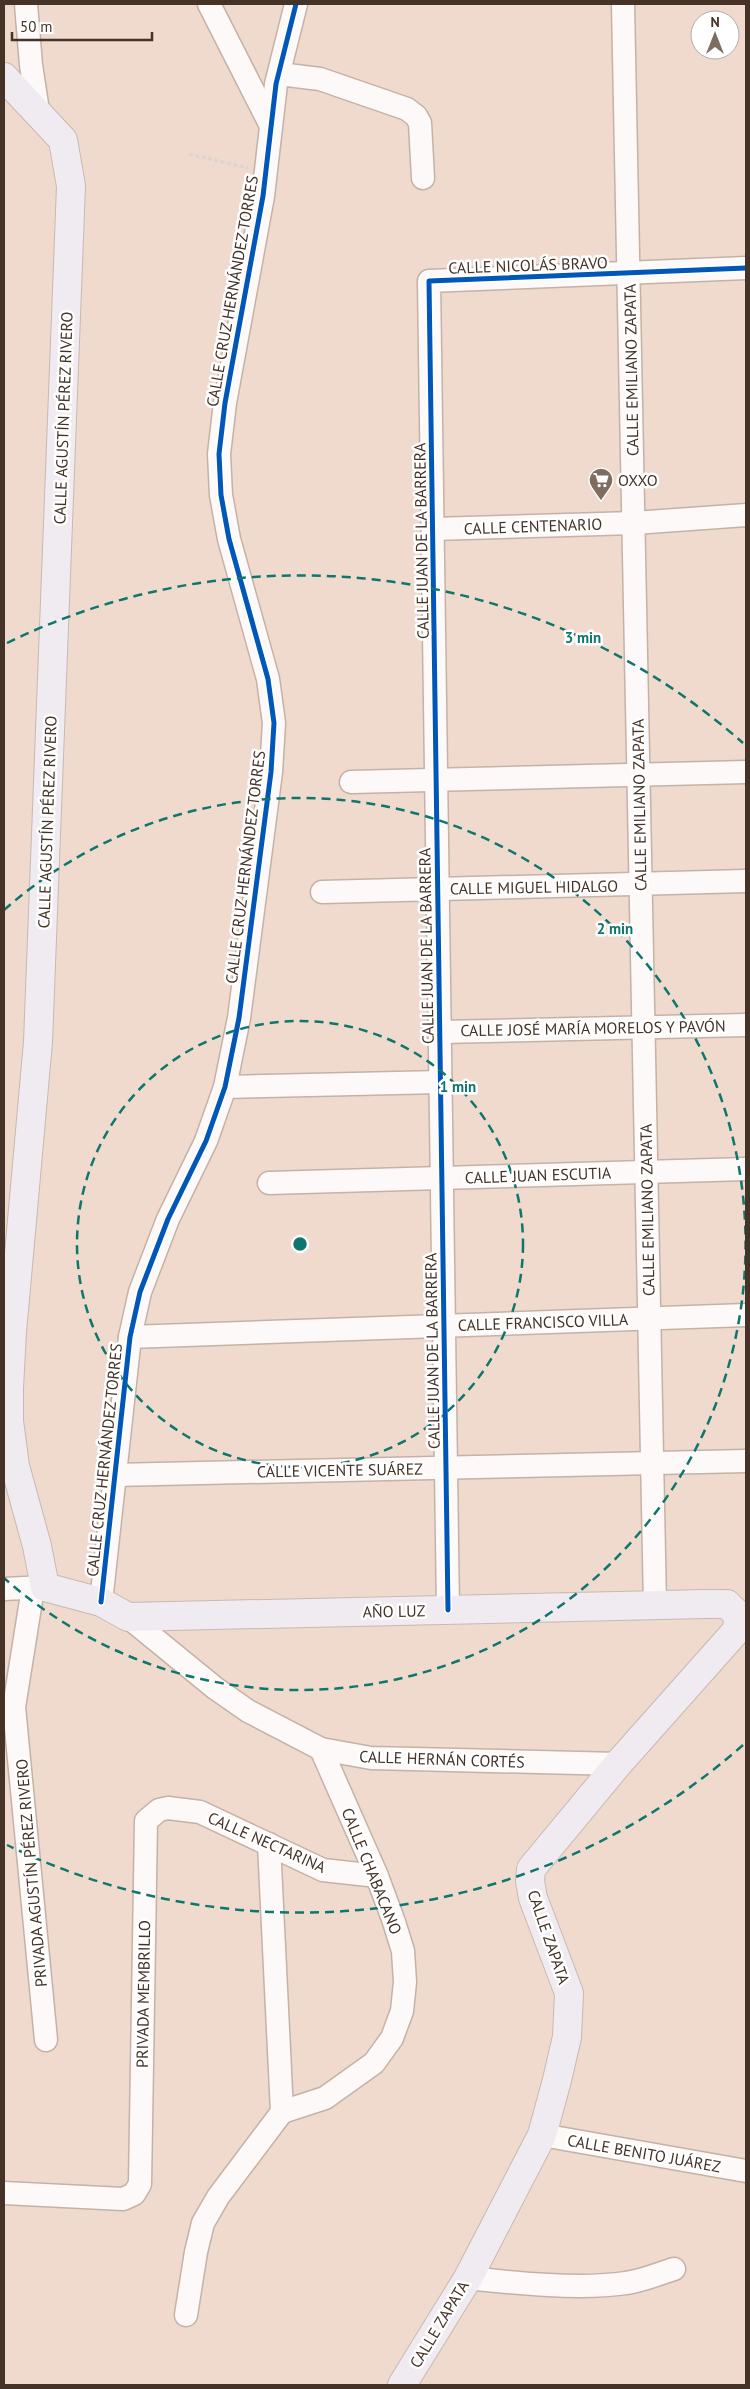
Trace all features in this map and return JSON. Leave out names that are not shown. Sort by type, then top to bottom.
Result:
[{"type":"main road","name":"CALLE AGUSTÍN PÉREZ RIVERO","points":[[4,77],[38,111],[63,140],[71,186],[38,1042],[12,1332],[9,1396],[9,1421],[15,1466],[37,1546],[39,1587]]},
{"type":"main road","name":"CALLE HERNÁN CORTÉS","points":[[39,1587],[101,1602],[128,1617]]},
{"type":"main road","name":"AÑO LUZ","points":[[128,1617],[727,1604],[742,1615]]},
{"type":"main road","name":"CALLE ZAPATA","points":[[402,2385],[468,2278],[542,2135],[567,2037],[569,1993],[533,1898],[530,1881],[532,1869],[618,1764],[737,1630],[742,1615]]},
{"type":"street","points":[[26,4],[31,65],[38,111]]},
{"type":"street","points":[[209,4],[270,124]]},
{"type":"street","name":"CALLE CRUZ HERNÁNDEZ TORRES","points":[[101,1602],[130,1337],[140,1292],[168,1219],[206,1141],[226,1087],[239,1018],[271,772],[274,723],[268,679],[229,539],[221,495],[219,454],[225,403],[263,196],[270,124],[279,74],[296,4]]},
{"type":"street","name":"CALLE EMILIANO ZAPATA","points":[[623,4],[655,1606]]},
{"type":"street","points":[[279,74],[320,80],[407,109],[416,116],[420,123],[423,178]]},
{"type":"street","name":"CALLE NICOLÁS BRAVO","points":[[429,281],[746,268]]},
{"type":"street","name":"CALLE JUAN DE LA BARRERA","points":[[429,281],[448,1610]]},
{"type":"street","name":"CALLE CENTENARIO","points":[[433,529],[634,523],[746,515]]},
{"type":"street","points":[[351,782],[746,772]]},
{"type":"street","name":"CALLE MIGUEL HIDALGO","points":[[322,892],[746,881]]},
{"type":"street","name":"CALLE JOSÉ MARÍA MORELOS Y PAVÓN","points":[[440,1032],[746,1024]]},
{"type":"street","points":[[226,1087],[441,1082]]},
{"type":"street","name":"CALLE JUAN ESCUTIA","points":[[269,1183],[746,1168]]},
{"type":"street","name":"CALLE FRANCISCO VILLA","points":[[130,1337],[746,1314]]},
{"type":"street","name":"CALLE VICENTE SUÁREZ","points":[[114,1475],[746,1461]]},
{"type":"street","points":[[4,1589],[39,1587]]},
{"type":"street","name":"CALLE AGUSTÍN PÉREZ RIVERO","points":[[9,1701],[39,1587]]},
{"type":"street","name":"CALLE HERNÁN CORTÉS","points":[[128,1617],[215,1688],[248,1711],[321,1749],[371,1758],[618,1764]]},
{"type":"street","name":"PRIVADA AGUSTÍN PÉREZ RIVERO","points":[[9,1701],[46,2040]]},
{"type":"street","name":"CALLE CHABACANO","points":[[282,2112],[325,2098],[374,2063],[392,2038],[402,2011],[404,1991],[403,1951],[377,1876],[321,1749]]},
{"type":"street","name":"CALLE NECTARINA","points":[[159,1810],[168,1808],[200,1812],[324,1870],[377,1876]]},
{"type":"street","name":"PRIVADA MEMBRILLO","points":[[4,2193],[123,2199],[134,2194],[140,2184],[146,1821],[159,1810]]},
{"type":"street","points":[[186,2315],[196,2252],[203,2223],[223,2190],[282,2112],[270,1844]]},
{"type":"street","name":"CALLE BENITO JUÁREZ","points":[[542,2135],[746,2171]]},
{"type":"street","points":[[468,2278],[511,2283],[586,2285],[626,2283],[674,2269]]},
{"type":"path","points":[[189,154],[266,172]]},
{"type":"cycle path","points":[[101,1602],[130,1337],[140,1292],[168,1219],[206,1141],[225,1087],[239,1018],[271,772],[274,723],[268,679],[229,539],[221,495],[219,454],[225,403],[263,196],[276,84],[296,4]]},
{"type":"cycle path","points":[[448,1610],[429,281],[746,268]]},
{"type":"place","name":"OXXO","points":[[601,501]]}]
